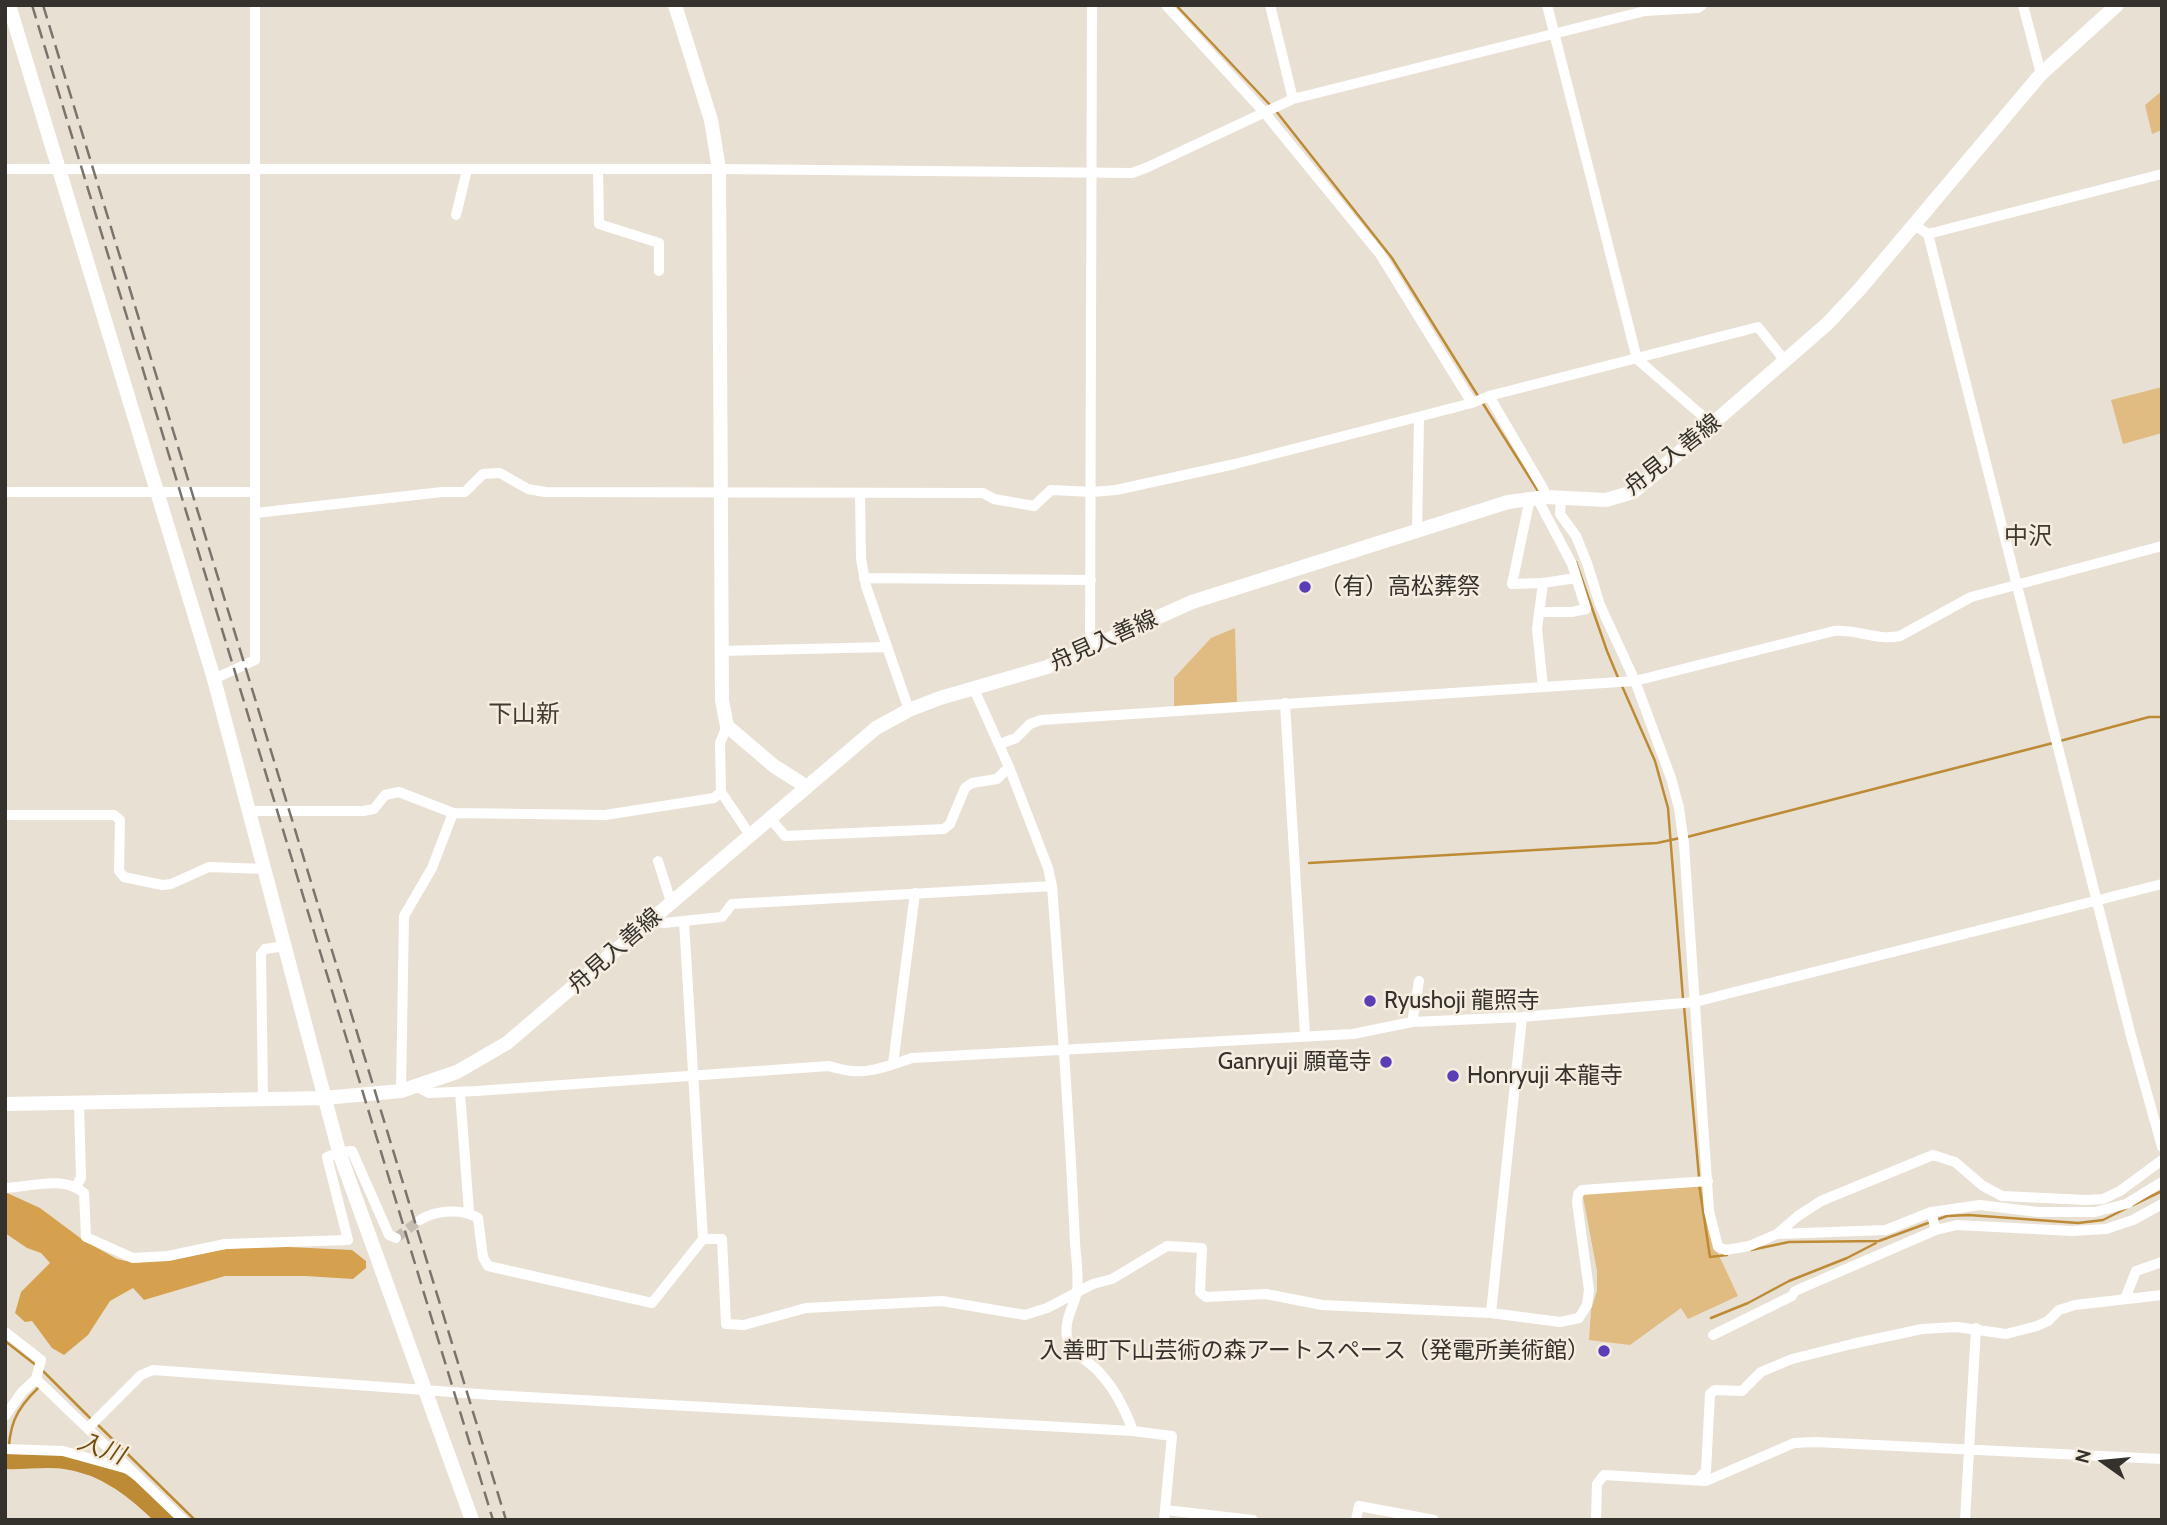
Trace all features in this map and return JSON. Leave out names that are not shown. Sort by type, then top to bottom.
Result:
[{"type":"main road","points":[[9,5],[214,679],[339,1152],[472,1520]]},
{"type":"main road","points":[[675,5],[711,120],[719,169],[722,700],[727,726],[774,766],[807,787]]},
{"type":"main road","name":"舟見入善線","points":[[5,1104],[324,1098],[418,1087],[457,1072],[507,1043],[876,728],[909,710],[1047,667],[1192,602],[1508,502],[1561,497],[1606,500],[1633,492],[1827,324],[2041,74],[2117,5]]},
{"type":"street","points":[[214,679],[256,660],[255,5]]},
{"type":"street","points":[[1090,648],[1092,5]]},
{"type":"street","points":[[1166,5],[1264,112],[1380,254],[1472,403]]},
{"type":"street","points":[[1270,5],[1293,99]]},
{"type":"street","points":[[1547,5],[1637,359],[1713,425]]},
{"type":"street","points":[[5,169],[719,169],[1132,173],[1293,99],[1645,11],[1698,8],[1702,5]]},
{"type":"street","points":[[2023,5],[2041,74]]},
{"type":"street","points":[[456,215],[467,170]]},
{"type":"street","points":[[597,170],[600,225],[659,243],[659,271]]},
{"type":"street","points":[[1928,234],[2162,174]]},
{"type":"street","points":[[1914,225],[1928,234],[2162,1147]]},
{"type":"street","points":[[256,513],[442,492],[465,492],[483,474],[500,472],[528,489],[545,492],[983,493],[994,499],[1034,506],[1051,490],[1116,490],[1235,464],[1758,327],[1785,361]]},
{"type":"street","points":[[1489,396],[1544,490],[1538,498],[1512,584],[1576,578]]},
{"type":"street","points":[[1417,531],[1419,417]]},
{"type":"street","points":[[5,492],[255,492]]},
{"type":"street","points":[[860,493],[864,578],[909,710]]},
{"type":"street","points":[[1561,497],[1560,514],[1576,536],[1601,605],[1635,681],[1671,778],[1679,808],[1709,1211],[1718,1247],[1726,1250],[1749,1246],[1777,1234],[1821,1201],[1933,1155],[1955,1162],[1983,1186],[2002,1196],[2086,1200],[2103,1199],[2120,1191],[2162,1160]]},
{"type":"street","points":[[1538,498],[1572,564],[1587,609],[1539,612]]},
{"type":"street","points":[[1000,744],[1016,738],[1030,724],[1041,720],[1635,681],[1834,631],[1846,630],[1891,638],[1900,636],[1970,597],[2162,546]]},
{"type":"street","points":[[864,578],[1091,580]]},
{"type":"street","points":[[1543,583],[1537,629],[1543,687]]},
{"type":"street","points":[[720,651],[887,648]]},
{"type":"street","points":[[974,689],[1000,744],[1052,886],[1072,1147],[1077,1291],[1066,1324],[1068,1340],[1076,1354],[1098,1371],[1116,1394],[1133,1431]]},
{"type":"street","points":[[1285,703],[1306,1035]]},
{"type":"street","points":[[727,726],[720,743],[722,792],[750,835]]},
{"type":"street","points":[[770,818],[785,836],[944,829],[950,824],[965,788],[972,783],[997,779],[1009,767]]},
{"type":"street","points":[[250,811],[363,811],[374,809],[385,794],[399,792],[453,813],[605,815],[714,798],[722,792]]},
{"type":"street","points":[[401,1091],[404,916],[432,868],[453,813]]},
{"type":"street","points":[[5,815],[114,815],[120,820],[119,871],[124,877],[162,885],[171,884],[209,867],[265,869]]},
{"type":"street","points":[[658,861],[671,902]]},
{"type":"street","points":[[418,1087],[429,1093],[460,1092],[829,1066],[848,1072],[862,1072],[912,1058],[1353,1034],[1412,1022],[1522,1017],[1695,1002],[2162,884]]},
{"type":"street","points":[[649,921],[664,923],[722,917],[732,904],[1052,886]]},
{"type":"street","points":[[893,1064],[915,893]]},
{"type":"street","points":[[420,1220],[431,1213],[469,1212],[478,1218],[483,1257],[488,1266],[652,1303],[703,1239],[684,921]]},
{"type":"street","points":[[262,1099],[261,954],[265,949],[285,946]]},
{"type":"street","points":[[1412,1022],[1419,981]]},
{"type":"street","points":[[1491,1313],[1522,1017]]},
{"type":"street","points":[[460,1092],[469,1212]]},
{"type":"street","points":[[76,1186],[81,1178],[79,1103]]},
{"type":"street","points":[[5,1188],[63,1182],[76,1186],[84,1193],[86,1237],[133,1258],[169,1256],[225,1244],[348,1240],[327,1157],[352,1151],[389,1235],[396,1238]]},
{"type":"street","points":[[703,1239],[722,1239],[726,1324],[744,1325],[806,1308],[942,1301],[1025,1315],[1047,1308],[1077,1291],[1112,1279],[1167,1246],[1202,1248],[1200,1292],[1206,1297],[1266,1294],[1322,1305],[1491,1313],[1560,1322],[1578,1318],[1587,1305],[1590,1290],[1577,1202],[1578,1194],[1582,1190],[1708,1181]]},
{"type":"street","points":[[1777,1234],[1886,1230],[1931,1212],[1980,1205],[2038,1212],[2095,1212],[2126,1204],[2162,1182]]},
{"type":"street","points":[[1713,1335],[1792,1296],[1795,1291],[1936,1230],[1957,1225],[2072,1231],[2106,1230],[2133,1220],[2162,1204]]},
{"type":"street","points":[[1931,1212],[1936,1230]]},
{"type":"street","points":[[2125,1299],[2136,1270],[2162,1262]]},
{"type":"street","points":[[1698,1479],[1706,1471],[1710,1394],[1715,1390],[1742,1391],[1761,1372],[1792,1359],[1922,1329],[1976,1328],[2006,1335],[2037,1326],[2048,1321],[2059,1310],[2075,1305],[2162,1295]]},
{"type":"street","points":[[1965,1520],[1976,1328]]},
{"type":"street","points":[[5,1332],[41,1360],[36,1379],[22,1392],[5,1416]]},
{"type":"street","points":[[89,1427],[141,1375],[153,1370],[520,1396],[1133,1431],[1172,1436],[1164,1515],[1254,1520]]},
{"type":"street","points":[[36,1379],[183,1520]]},
{"type":"street","points":[[1596,1520],[1597,1484],[1604,1475],[1706,1480],[1794,1443],[2162,1460]]},
{"type":"street","points":[[5,1449],[63,1451],[131,1470]]},
{"type":"street","points":[[1356,1520],[1359,1506],[1434,1520]]},
{"type":"shaded area","points":[[2162,91],[2162,130],[2152,134],[2145,105]]},
{"type":"shaded area","points":[[2162,387],[2162,433],[2123,444],[2111,400]]},
{"type":"shaded area","points":[[1235,628],[1237,702],[1174,706],[1174,678],[1211,638]]},
{"type":"shaded area","points":[[1703,1186],[1716,1249],[1738,1296],[1688,1319],[1681,1308],[1630,1345],[1589,1340],[1591,1310],[1597,1291],[1597,1271],[1583,1197],[1585,1193]]},
{"type":"shaded area","points":[[5,1192],[40,1208],[83,1240],[117,1259],[134,1263],[267,1246],[352,1250],[366,1261],[366,1268],[353,1279],[225,1276],[144,1300],[133,1288],[110,1301],[88,1335],[64,1355],[52,1348],[32,1321],[25,1322],[15,1313],[21,1292],[50,1263],[41,1253],[27,1248],[5,1233]]},
{"type":"waterway","points":[[1176,5],[1271,106]]},
{"type":"waterway","points":[[1276,111],[1392,258],[1478,396]]},
{"type":"waterway","points":[[1482,402],[1538,491]]},
{"type":"waterway","points":[[1576,562],[1619,680]]},
{"type":"waterway","points":[[1622,686],[1655,761],[1668,808],[1683,999]]},
{"type":"waterway","points":[[2060,741],[2149,717],[2162,717]]},
{"type":"waterway","points":[[1687,837],[2053,743]]},
{"type":"waterway","points":[[1309,863],[1657,843],[1680,838]]},
{"type":"waterway","points":[[1684,1006],[1699,1177]]},
{"type":"waterway","points":[[1699,1184],[1710,1257],[1727,1255]]},
{"type":"waterway","points":[[2133,1205],[2162,1191]]},
{"type":"waterway","points":[[1751,1250],[1789,1242],[1879,1241],[1947,1216],[1969,1215],[2078,1223],[2103,1220],[2127,1208]]},
{"type":"waterway","points":[[1711,1318],[1876,1243]]},
{"type":"waterway","points":[[5,1341],[37,1366]]},
{"type":"waterway","points":[[42,1370],[92,1420]]},
{"type":"waterway","points":[[8,1460],[14,1420],[39,1387]]},
{"type":"waterway","points":[[97,1424],[195,1520]]},
{"type":"waterway","name":"入川","points":[[5,1460],[58,1459],[94,1468],[133,1490],[166,1520]]},
{"type":"tunnel","points":[[396,1238],[420,1220]]},
{"type":"railway","points":[[32,5],[493,1520]]},
{"type":"railway","points":[[43,5],[506,1520]]},
{"type":"place","name":"（有）高松葬祭","points":[[1305,587]]},
{"type":"place","name":"Ryushoji 龍照寺","points":[[1370,1001]]},
{"type":"place","name":"Ganryuji 願竜寺","points":[[1386,1062]]},
{"type":"place","name":"Honryuji 本龍寺","points":[[1453,1076]]},
{"type":"place","name":"入善町下山芸術の森アートスペース（発電所美術館）","points":[[1604,1351]]},
{"type":"district","name":"中沢","points":[[2028,537]]},
{"type":"district","name":"下山新","points":[[524,715]]}]
